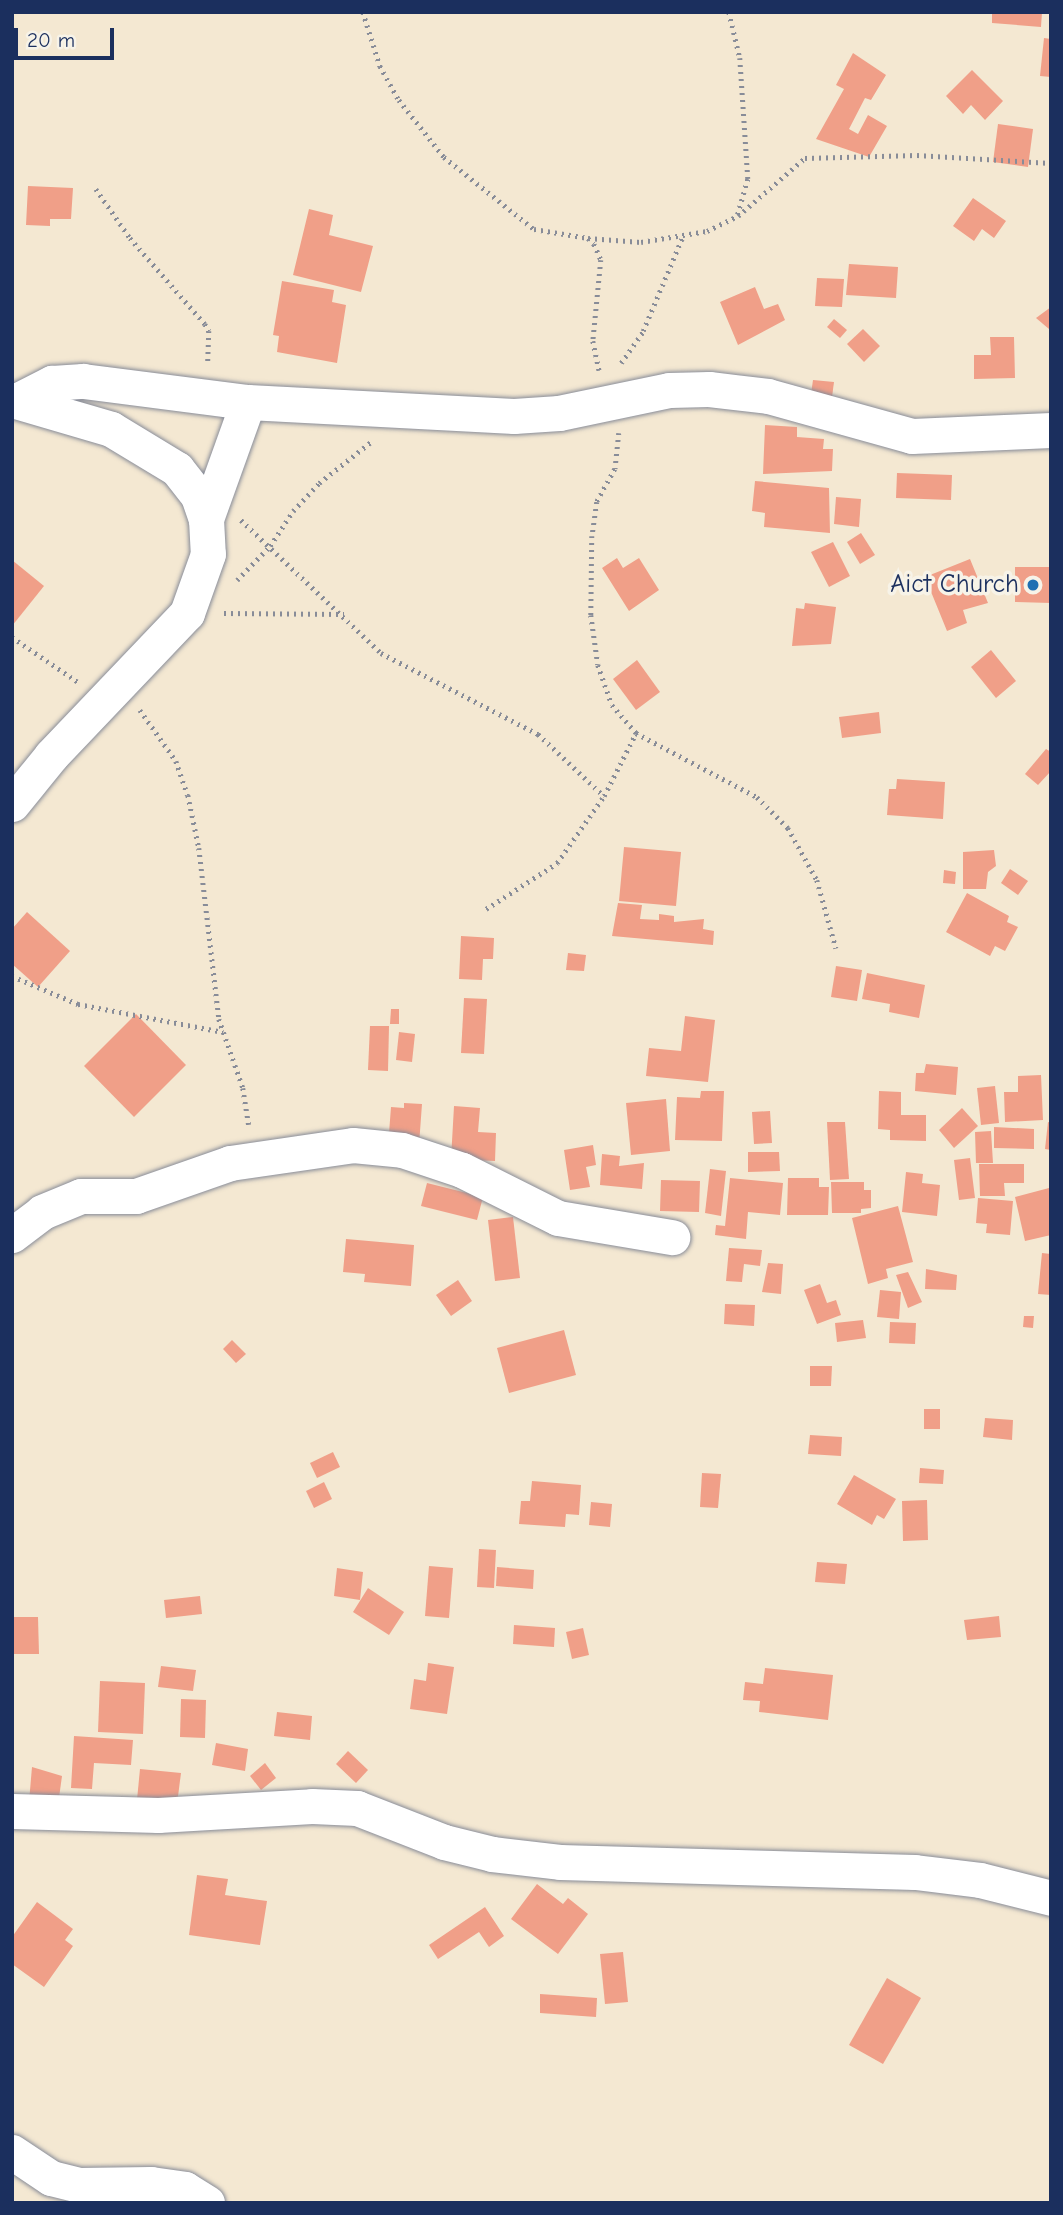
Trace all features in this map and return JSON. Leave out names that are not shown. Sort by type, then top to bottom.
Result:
[{"type":"street","points":[[15,400],[52,383],[83,381],[236,400],[401,407],[514,416],[559,413],[607,396],[709,389],[768,396],[912,436],[1051,430]]},
{"type":"street","points":[[15,400],[77,416],[150,451],[177,469],[210,507]]},
{"type":"street","points":[[12,804],[51,756],[113,694],[187,613],[208,554],[210,507],[236,400]]},
{"type":"street","points":[[12,1235],[42,1212],[81,1196],[136,1196],[230,1163],[353,1145],[401,1150],[462,1170],[558,1218],[672,1237]]},
{"type":"street","points":[[12,1811],[158,1815],[312,1806],[357,1808],[444,1842],[492,1854],[560,1862],[915,1871],[980,1880],[1051,1898]]},
{"type":"street","points":[[12,2152],[28,2166],[79,2185],[151,2184],[186,2189],[207,2203]]},
{"type":"path","points":[[363,12],[380,66],[399,100],[444,157],[534,229],[588,238],[641,242],[707,232],[738,216],[806,158],[917,155],[1051,163]]},
{"type":"path","points":[[729,12],[740,58],[748,179],[738,216]]},
{"type":"path","points":[[96,189],[130,238],[205,324],[209,331],[208,365],[236,400]]},
{"type":"path","points":[[607,396],[643,331],[681,237]]},
{"type":"path","points":[[588,238],[601,260],[593,341],[619,437],[615,469],[593,517],[591,615],[598,665],[612,705],[636,733],[757,797],[788,828],[817,880],[836,948]]},
{"type":"path","points":[[233,584],[270,546],[293,511],[319,483],[366,448],[401,407]]},
{"type":"path","points":[[210,507],[270,546],[345,614],[381,653],[538,734],[604,796]]},
{"type":"path","points":[[221,603],[216,614],[260,610],[345,614]]},
{"type":"path","points":[[12,637],[113,694],[176,761],[188,795],[224,1032],[243,1088],[255,1161]]},
{"type":"path","points":[[486,909],[557,863],[604,796],[636,733]]},
{"type":"path","points":[[12,976],[78,1004],[224,1032]]},
{"type":"building","points":[[992,12],[1042,12],[1041,27],[992,23]]},
{"type":"building","points":[[1044,38],[1051,39],[1051,77],[1040,76]]},
{"type":"building","points":[[853,53],[886,75],[871,100],[865,98],[849,129],[858,134],[868,115],[887,126],[869,157],[816,139],[844,89],[836,85]]},
{"type":"building","points":[[972,70],[1003,101],[985,120],[971,105],[963,114],[946,96]]},
{"type":"building","points":[[998,124],[1033,129],[1028,167],[993,162]]},
{"type":"building","points":[[28,186],[73,188],[71,219],[50,219],[50,226],[26,225]]},
{"type":"building","points":[[973,198],[1006,221],[994,238],[982,229],[974,241],[953,226]]},
{"type":"building","points":[[309,209],[333,215],[329,235],[373,246],[361,292],[293,275]]},
{"type":"building","points":[[849,264],[898,267],[896,298],[846,295]]},
{"type":"building","points":[[817,278],[844,279],[842,307],[815,306]]},
{"type":"building","points":[[282,281],[334,290],[332,302],[346,305],[337,363],[277,352],[279,336],[273,335]]},
{"type":"building","points":[[755,287],[764,309],[778,304],[785,320],[738,345],[720,302]]},
{"type":"building","points":[[1051,307],[1051,328],[1049,329],[1036,318]]},
{"type":"building","points":[[834,319],[847,330],[840,338],[827,327]]},
{"type":"building","points":[[863,329],[880,346],[864,362],[847,344]]},
{"type":"building","points":[[990,337],[1014,337],[1015,378],[974,379],[974,355],[991,355]]},
{"type":"building","points":[[813,380],[834,382],[832,397],[811,394]]},
{"type":"building","points":[[765,425],[797,427],[797,437],[824,439],[823,449],[833,449],[832,471],[763,474]]},
{"type":"building","points":[[897,473],[952,475],[951,500],[896,498]]},
{"type":"building","points":[[755,481],[829,488],[830,533],[764,527],[765,513],[752,511]]},
{"type":"building","points":[[836,497],[861,499],[859,527],[834,524]]},
{"type":"building","points":[[861,533],[875,555],[860,564],[847,542]]},
{"type":"building","points":[[833,542],[850,576],[829,587],[811,552]]},
{"type":"building","points":[[617,558],[623,568],[639,558],[659,590],[629,611],[602,568]]},
{"type":"building","points":[[970,559],[988,603],[963,610],[967,623],[947,631],[925,577]]},
{"type":"building","points":[[12,560],[44,586],[12,626]]},
{"type":"building","name":"Aict Church","points":[[1015,567],[1051,567],[1051,603],[1015,602]]},
{"type":"building","points":[[805,603],[836,607],[831,644],[792,646],[796,608],[804,609]]},
{"type":"building","points":[[991,650],[1016,681],[996,698],[971,667]]},
{"type":"building","points":[[637,660],[660,692],[636,710],[613,679]]},
{"type":"building","points":[[879,712],[881,733],[842,738],[839,717]]},
{"type":"building","points":[[1046,749],[1051,752],[1051,771],[1038,785],[1025,774]]},
{"type":"building","points":[[897,779],[945,782],[943,819],[887,815],[889,789],[896,789]]},
{"type":"building","points":[[624,847],[681,852],[676,906],[619,901]]},
{"type":"building","points":[[994,850],[996,866],[988,872],[986,889],[963,889],[963,852]]},
{"type":"building","points":[[1010,869],[1028,881],[1018,895],[1001,883]]},
{"type":"building","points":[[944,870],[956,872],[955,884],[943,883]]},
{"type":"building","points":[[967,893],[1009,916],[1007,922],[1018,927],[1005,951],[995,946],[990,956],[946,932]]},
{"type":"building","points":[[618,903],[642,905],[640,919],[659,920],[659,914],[674,916],[674,922],[704,919],[703,929],[714,931],[713,945],[612,936]]},
{"type":"building","points":[[27,912],[70,951],[38,987],[12,964],[12,929]]},
{"type":"building","points":[[461,936],[494,938],[493,959],[483,959],[482,980],[459,979]]},
{"type":"building","points":[[568,953],[586,955],[584,971],[566,970]]},
{"type":"building","points":[[836,966],[862,970],[857,1001],[831,997]]},
{"type":"building","points":[[867,973],[925,985],[919,1018],[889,1012],[890,1004],[862,999]]},
{"type":"building","points":[[464,998],[487,999],[484,1054],[461,1053]]},
{"type":"building","points":[[391,1009],[399,1009],[399,1024],[390,1024]]},
{"type":"building","points":[[136,1014],[186,1065],[134,1117],[84,1066]]},
{"type":"building","points":[[685,1016],[715,1020],[708,1082],[646,1076],[649,1048],[681,1051]]},
{"type":"building","points":[[370,1026],[389,1026],[388,1071],[368,1070]]},
{"type":"building","points":[[399,1032],[415,1034],[412,1062],[396,1060]]},
{"type":"building","points":[[926,1064],[958,1067],[956,1095],[915,1091],[916,1073],[924,1073]]},
{"type":"building","points":[[1041,1075],[1043,1120],[1005,1122],[1004,1092],[1018,1092],[1018,1076]]},
{"type":"building","points":[[995,1086],[999,1123],[981,1125],[977,1088]]},
{"type":"building","points":[[701,1091],[724,1091],[722,1141],[675,1140],[677,1097],[700,1098]]},
{"type":"building","points":[[879,1091],[901,1092],[901,1115],[926,1115],[926,1141],[890,1140],[890,1130],[878,1129]]},
{"type":"building","points":[[666,1099],[670,1151],[631,1155],[626,1103]]},
{"type":"building","points":[[404,1103],[422,1104],[419,1145],[389,1133],[391,1107],[404,1108]]},
{"type":"building","points":[[454,1106],[480,1108],[478,1132],[496,1133],[495,1161],[451,1159]]},
{"type":"building","points":[[962,1108],[978,1126],[954,1148],[939,1130]]},
{"type":"building","points":[[770,1111],[772,1143],[754,1144],[752,1112]]},
{"type":"building","points":[[827,1122],[845,1122],[849,1179],[830,1180]]},
{"type":"building","points":[[1048,1122],[1051,1123],[1051,1150],[1045,1149]]},
{"type":"building","points":[[994,1127],[1034,1129],[1034,1149],[994,1148]]},
{"type":"building","points":[[991,1131],[993,1163],[976,1163],[975,1132]]},
{"type":"building","points":[[593,1145],[596,1165],[586,1167],[590,1187],[570,1190],[564,1150]]},
{"type":"building","points":[[748,1152],[779,1152],[780,1171],[748,1172]]},
{"type":"building","points":[[602,1154],[620,1156],[619,1166],[644,1163],[642,1189],[600,1185]]},
{"type":"building","points":[[970,1158],[975,1198],[959,1200],[954,1160]]},
{"type":"building","points":[[979,1164],[1024,1164],[1024,1183],[1004,1183],[1005,1196],[980,1196]]},
{"type":"building","points":[[710,1169],[726,1171],[721,1216],[705,1213]]},
{"type":"building","points":[[906,1172],[923,1174],[922,1183],[940,1185],[937,1216],[902,1212]]},
{"type":"building","points":[[730,1178],[783,1183],[780,1215],[748,1212],[746,1239],[715,1235],[716,1225],[725,1226]]},
{"type":"building","points":[[788,1178],[819,1178],[819,1187],[829,1187],[828,1215],[787,1215]]},
{"type":"building","points":[[661,1180],[700,1181],[699,1212],[660,1211]]},
{"type":"building","points":[[831,1182],[864,1182],[864,1190],[871,1190],[871,1208],[861,1209],[861,1213],[832,1213]]},
{"type":"building","points":[[427,1183],[483,1197],[477,1220],[421,1206]]},
{"type":"building","points":[[1049,1188],[1051,1235],[1025,1241],[1015,1197]]},
{"type":"building","points":[[978,1198],[1013,1201],[1010,1235],[986,1233],[987,1224],[976,1223]]},
{"type":"building","points":[[898,1206],[913,1262],[886,1269],[888,1278],[868,1284],[852,1218]]},
{"type":"building","points":[[513,1217],[520,1278],[495,1281],[488,1220]]},
{"type":"building","points":[[346,1239],[414,1245],[411,1286],[364,1282],[365,1274],[343,1272]]},
{"type":"building","points":[[729,1248],[762,1250],[760,1266],[744,1264],[742,1282],[726,1281]]},
{"type":"building","points":[[1042,1253],[1051,1254],[1051,1295],[1038,1294]]},
{"type":"building","points":[[768,1263],[783,1264],[781,1294],[762,1292]]},
{"type":"building","points":[[926,1269],[957,1275],[956,1290],[925,1289]]},
{"type":"building","points":[[908,1272],[922,1302],[908,1308],[896,1275]]},
{"type":"building","points":[[458,1280],[472,1301],[451,1316],[436,1295]]},
{"type":"building","points":[[820,1284],[827,1303],[836,1300],[841,1315],[817,1324],[804,1290]]},
{"type":"building","points":[[880,1290],[901,1292],[899,1319],[877,1317]]},
{"type":"building","points":[[725,1304],[755,1305],[754,1326],[724,1324]]},
{"type":"building","points":[[1024,1316],[1034,1316],[1033,1328],[1023,1327]]},
{"type":"building","points":[[863,1320],[866,1338],[837,1342],[835,1323]]},
{"type":"building","points":[[890,1322],[916,1323],[915,1344],[889,1343]]},
{"type":"building","points":[[564,1330],[576,1375],[509,1393],[497,1348]]},
{"type":"building","points":[[232,1340],[246,1354],[236,1363],[223,1349]]},
{"type":"building","points":[[810,1366],[832,1366],[831,1386],[810,1386]]},
{"type":"building","points":[[924,1409],[940,1409],[940,1429],[924,1429]]},
{"type":"building","points":[[985,1418],[1013,1420],[1012,1440],[983,1437]]},
{"type":"building","points":[[810,1435],[842,1437],[841,1456],[808,1454]]},
{"type":"building","points":[[333,1452],[340,1467],[317,1478],[310,1463]]},
{"type":"building","points":[[920,1468],[944,1470],[943,1484],[919,1483]]},
{"type":"building","points":[[702,1473],[721,1474],[718,1508],[700,1507]]},
{"type":"building","points":[[854,1475],[896,1499],[884,1519],[877,1515],[872,1525],[837,1504]]},
{"type":"building","points":[[532,1481],[581,1485],[579,1515],[566,1514],[565,1527],[519,1524],[521,1501],[530,1501]]},
{"type":"building","points":[[324,1482],[332,1499],[314,1508],[306,1491]]},
{"type":"building","points":[[927,1500],[928,1540],[903,1541],[902,1501]]},
{"type":"building","points":[[591,1502],[612,1504],[610,1527],[589,1525]]},
{"type":"building","points":[[479,1549],[496,1550],[494,1588],[477,1587]]},
{"type":"building","points":[[817,1562],[847,1564],[845,1584],[815,1582]]},
{"type":"building","points":[[429,1566],[453,1568],[449,1618],[425,1616]]},
{"type":"building","points":[[497,1567],[534,1570],[533,1589],[496,1586]]},
{"type":"building","points":[[337,1568],[363,1572],[360,1600],[334,1596]]},
{"type":"building","points":[[368,1588],[404,1612],[389,1635],[353,1612]]},
{"type":"building","points":[[200,1596],[202,1614],[166,1618],[164,1600]]},
{"type":"building","points":[[999,1616],[1001,1637],[967,1640],[964,1620]]},
{"type":"building","points":[[12,1617],[38,1617],[39,1654],[12,1654]]},
{"type":"building","points":[[514,1625],[555,1628],[554,1647],[513,1644]]},
{"type":"building","points":[[583,1628],[589,1655],[572,1659],[566,1632]]},
{"type":"building","points":[[428,1663],[454,1667],[447,1714],[410,1709],[414,1679],[426,1681]]},
{"type":"building","points":[[161,1666],[196,1670],[193,1691],[158,1687]]},
{"type":"building","points":[[765,1668],[833,1675],[828,1720],[759,1712],[760,1701],[743,1700],[745,1682],[763,1684]]},
{"type":"building","points":[[100,1681],[145,1683],[143,1734],[98,1732]]},
{"type":"building","points":[[181,1699],[206,1700],[205,1738],[180,1737]]},
{"type":"building","points":[[277,1712],[312,1716],[310,1740],[274,1736]]},
{"type":"building","points":[[74,1736],[133,1740],[131,1765],[94,1763],[92,1789],[71,1788]]},
{"type":"building","points":[[216,1743],[248,1749],[245,1771],[212,1765]]},
{"type":"building","points":[[348,1751],[368,1770],[356,1783],[336,1764]]},
{"type":"building","points":[[265,1763],[276,1778],[261,1790],[250,1776]]},
{"type":"building","points":[[32,1767],[62,1776],[58,1805],[29,1802]]},
{"type":"building","points":[[140,1769],[181,1773],[177,1804],[137,1800]]},
{"type":"building","points":[[197,1875],[228,1879],[225,1895],[267,1901],[260,1945],[189,1935]]},
{"type":"building","points":[[537,1884],[563,1904],[568,1898],[588,1914],[558,1954],[511,1919]]},
{"type":"building","points":[[37,1902],[73,1929],[65,1940],[73,1946],[44,1987],[12,1964],[12,1937]]},
{"type":"building","points":[[485,1907],[504,1936],[489,1947],[479,1932],[438,1959],[429,1945]]},
{"type":"building","points":[[623,1952],[628,2002],[605,2004],[600,1954]]},
{"type":"building","points":[[887,1978],[921,1998],[883,2064],[849,2045]]},
{"type":"building","points":[[540,1994],[597,1998],[596,2017],[540,2013]]},
{"type":"place","name":"Aict Church","points":[[1033,585]]}]
